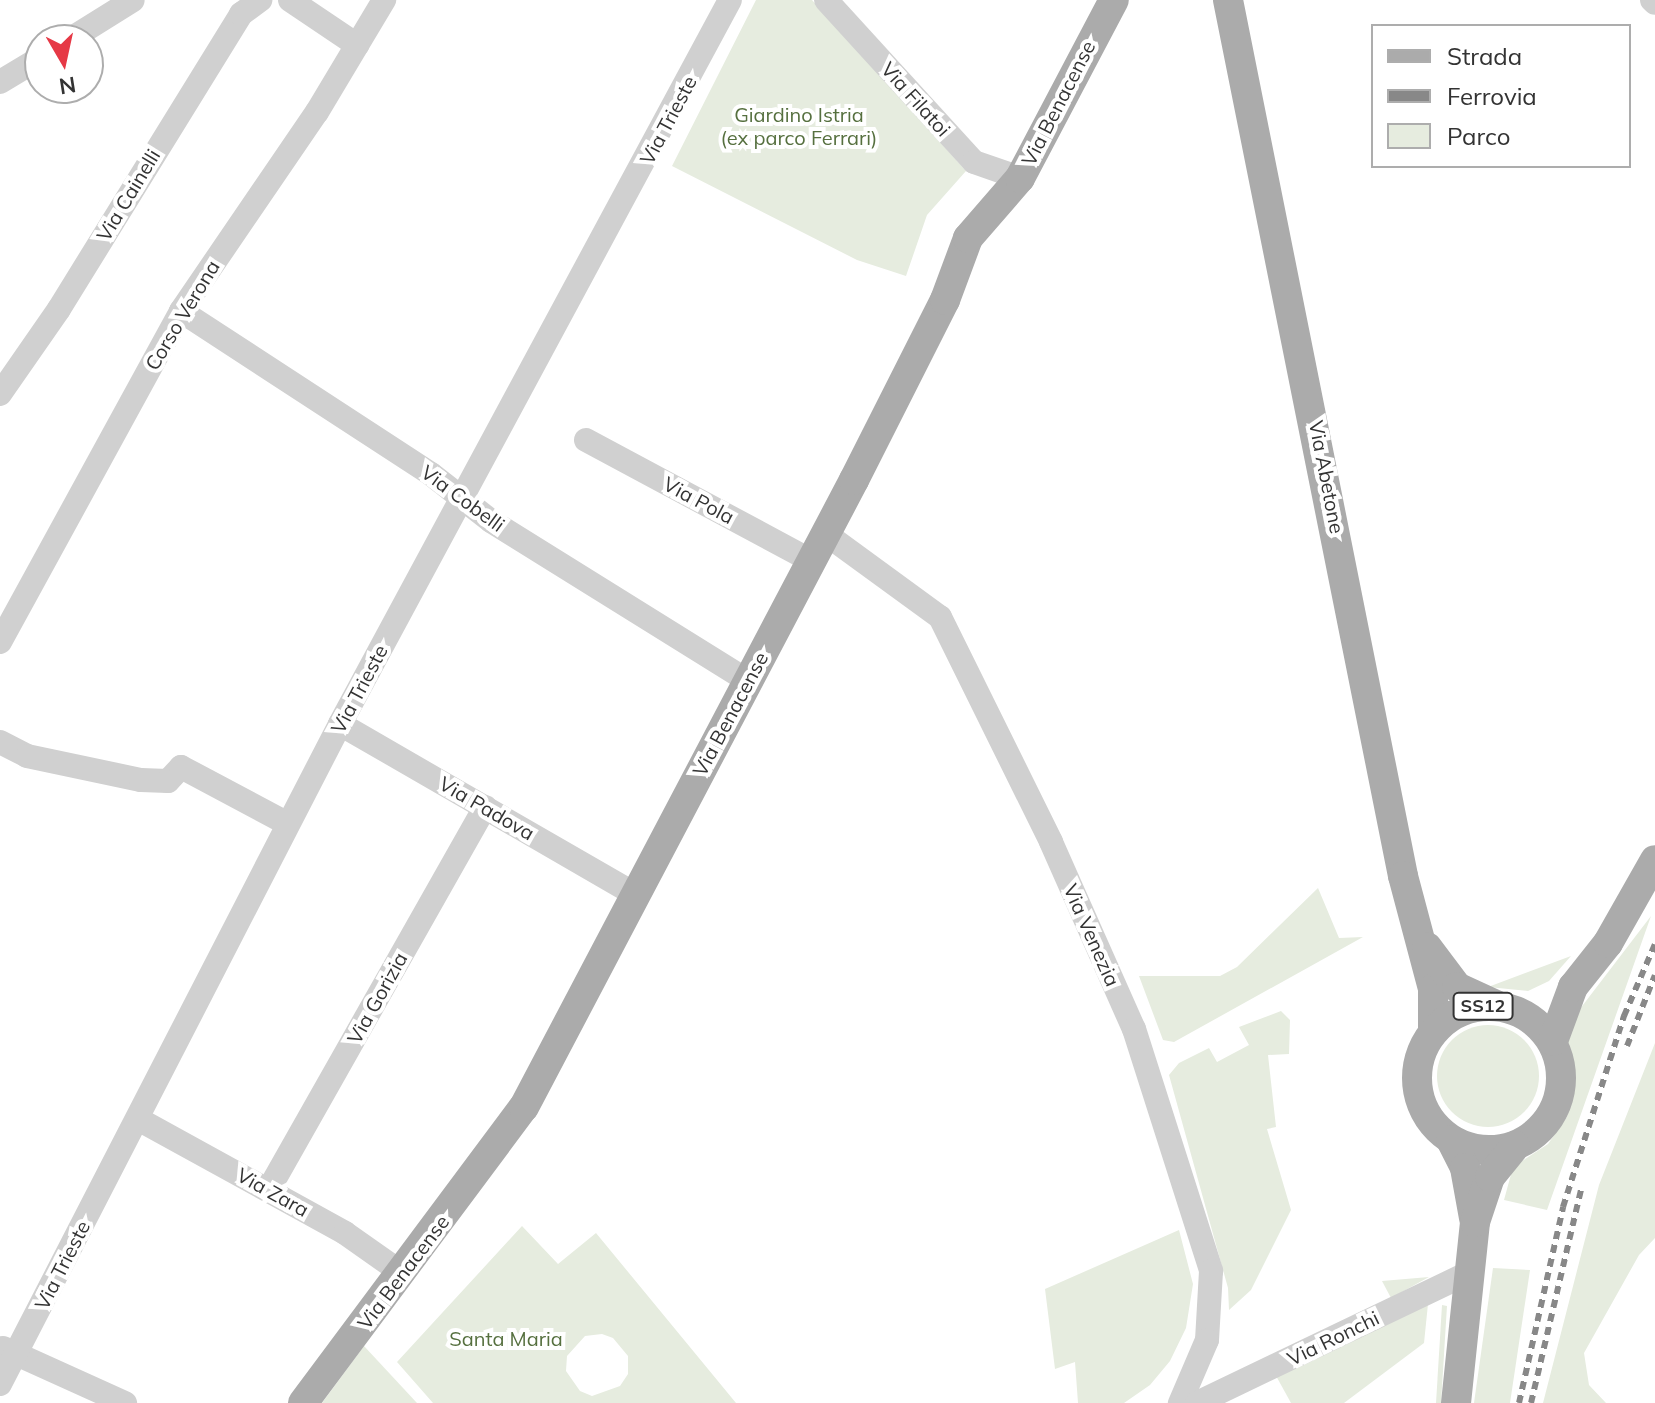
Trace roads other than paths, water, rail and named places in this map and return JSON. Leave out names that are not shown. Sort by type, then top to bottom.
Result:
[{"type":"main road","name":"Via Benacense","points":[[303,1403],[524,1107],[633,893],[826,534],[945,300],[968,238],[1020,178],[1114,0]]},
{"type":"main road","name":"Via Abetone","points":[[1226,5],[1403,876],[1422,938]]},
{"type":"main road","points":[[1553,1041],[1573,987],[1608,943],[1655,860]]},
{"type":"main road","name":"SS12","points":[[1422,938],[1457,987],[1513,1010],[1553,1041],[1561,1065],[1557,1102],[1537,1134],[1515,1146],[1490,1177],[1475,1222],[1456,1403]]},
{"type":"main road","name":"SS12","points":[[1422,938],[1433,989],[1433,1032]]},
{"type":"main road","points":[[1513,1010],[1573,987]]},
{"type":"main road","name":"SS12","points":[[1475,1222],[1465,1168],[1451,1140],[1428,1118],[1419,1099],[1419,1058],[1433,1032],[1458,1012],[1513,1010]]},
{"type":"main road","points":[[1451,1140],[1476,1150],[1515,1146]]},
{"type":"street","points":[[95,24],[133,0]]},
{"type":"street","name":"Via Cainelli","points":[[0,394],[59,309],[241,14],[260,0]]},
{"type":"street","points":[[290,0],[357,45]]},
{"type":"street","name":"Corso Verona","points":[[0,642],[181,311],[384,0]]},
{"type":"street","name":"Via Trieste","points":[[0,1384],[8,1350],[138,1119],[340,724],[730,0]]},
{"type":"street","name":"Via Filatoi","points":[[826,0],[974,162],[1020,178]]},
{"type":"street","points":[[0,82],[24,68]]},
{"type":"street","name":"Via Cobelli","points":[[181,311],[461,498],[748,681]]},
{"type":"street","name":"Via Pola","points":[[586,440],[812,561]]},
{"type":"street","name":"Via Venezia","points":[[826,534],[940,617],[1051,842],[1134,1029],[1211,1271],[1207,1340],[1180,1403]]},
{"type":"street","name":"Via Padova","points":[[340,724],[633,893]]},
{"type":"street","points":[[0,742],[27,756],[141,780],[168,781],[181,767],[288,824]]},
{"type":"street","name":"Via Gorizia","points":[[269,1189],[485,807]]},
{"type":"street","name":"Via Zara","points":[[138,1119],[269,1189],[402,1273]]},
{"type":"street","name":"Via Ronchi","points":[[1197,1403],[1468,1273]]},
{"type":"street","points":[[8,1350],[125,1403]]},
{"type":"railway","points":[[1519,1403],[1563,1207],[1624,1016],[1655,944]]},
{"type":"railway","points":[[1627,1046],[1655,975]]},
{"type":"railway","points":[[1531,1403],[1582,1186]]},
{"type":"park label","name":"Giardino Istria (ex parco Ferrari)","points":[[799,126]]},
{"type":"park label","name":"Santa Maria","points":[[506,1338]]}]
